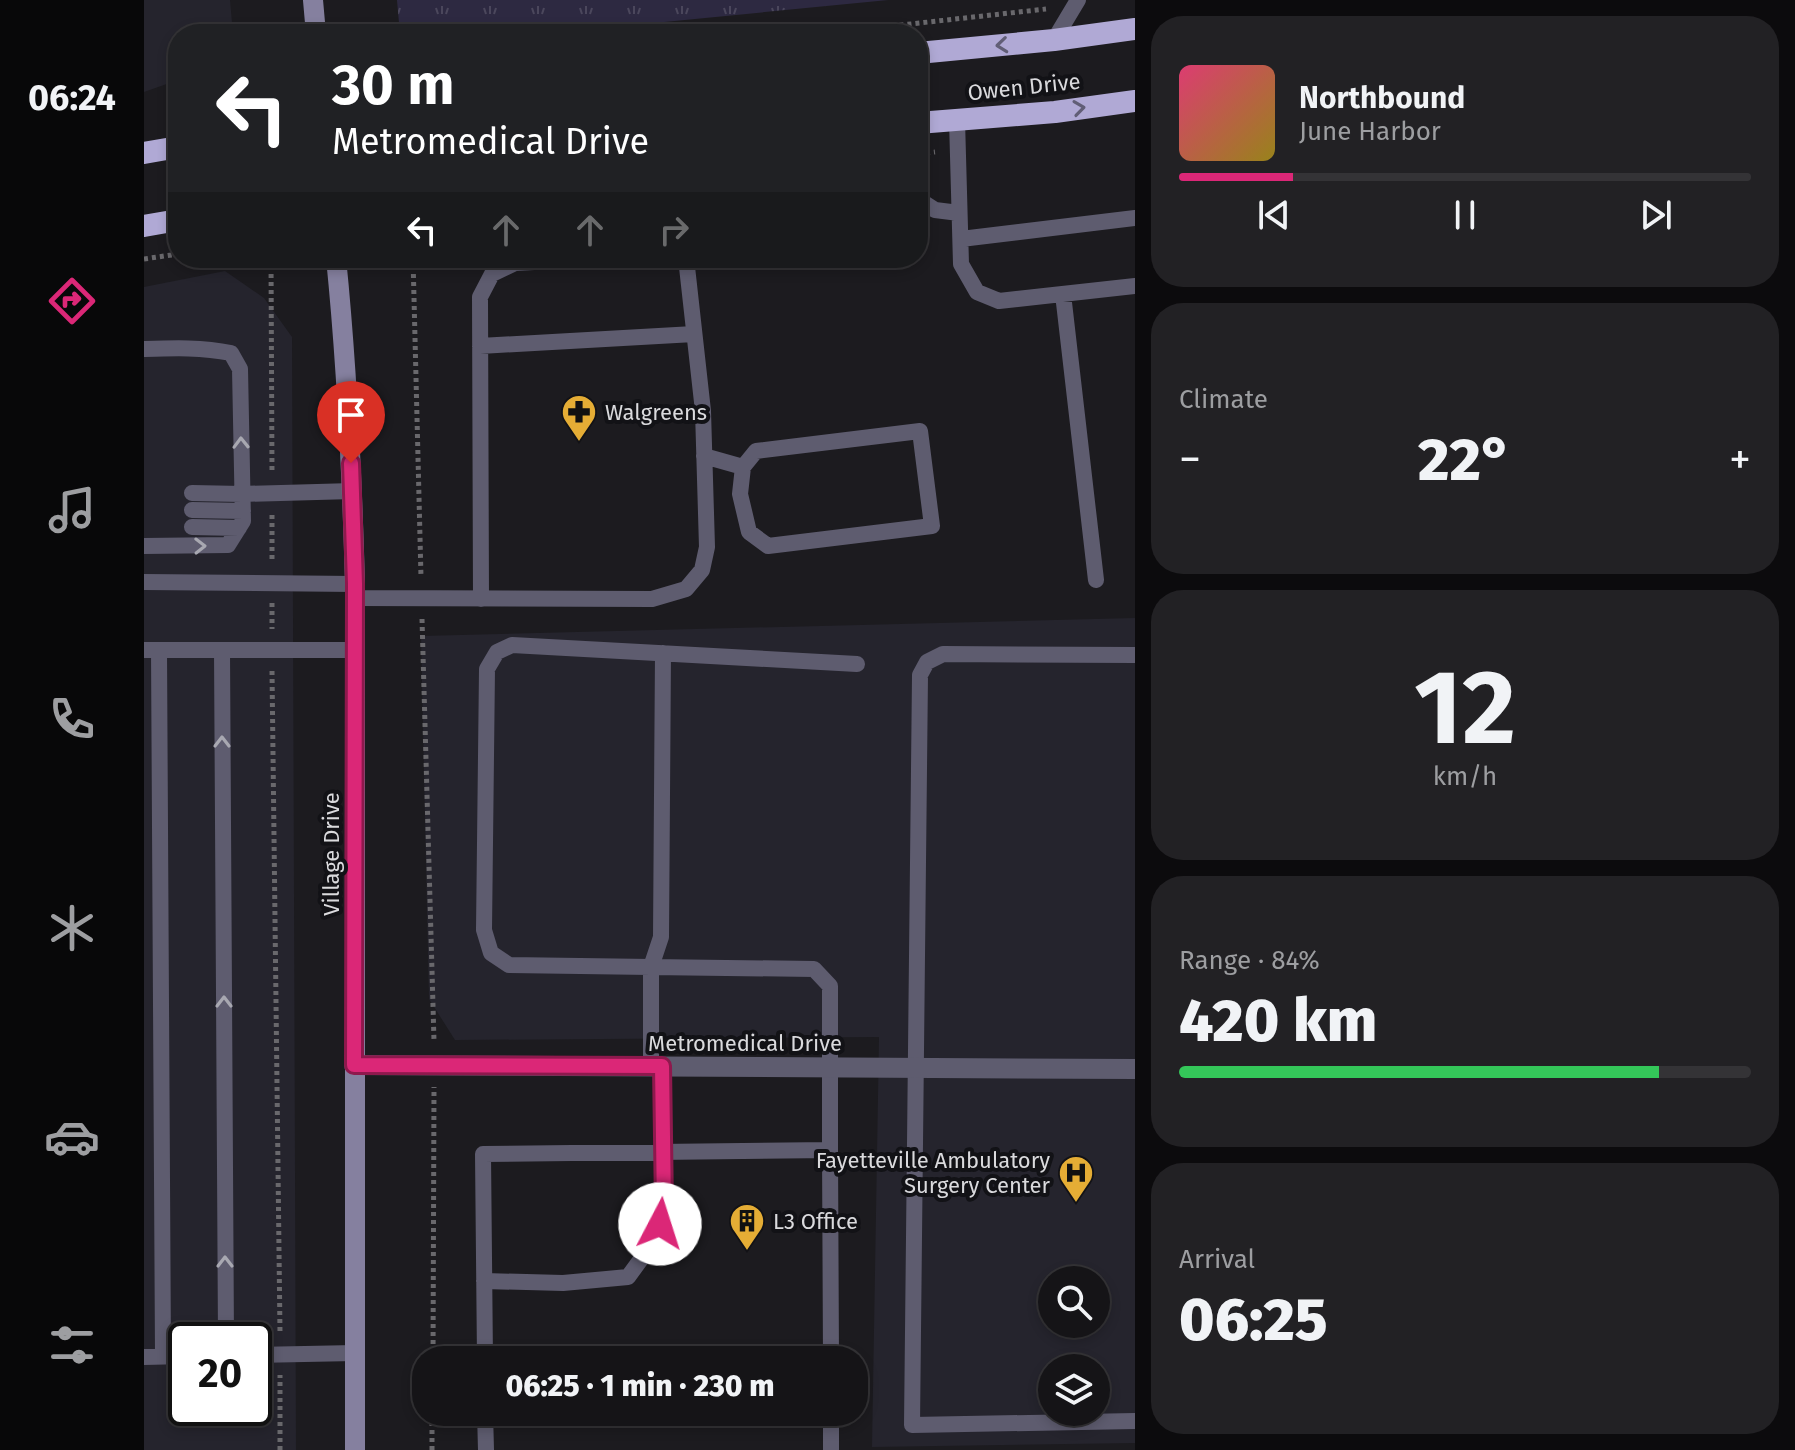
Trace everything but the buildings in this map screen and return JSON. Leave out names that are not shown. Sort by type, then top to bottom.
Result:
[{"type":"highway","name":"Owen Drive","points":[[928,52],[1135,29]]},
{"type":"highway","name":"Owen Drive","points":[[928,122],[1055,112],[1135,101]]},
{"type":"highway","points":[[144,153],[168,149]]},
{"type":"highway","points":[[144,226],[168,222]]},
{"type":"main road","points":[[313,0],[315,24]]},
{"type":"main road","name":"Village Drive","points":[[337,268],[353,491],[355,591],[355,1450]]},
{"type":"street","name":"Metromedical Drive","points":[[354,1065],[1135,1069]]},
{"type":"lane","points":[[1054,40],[1076,3]]},
{"type":"lane","points":[[957,120],[961,264],[977,292],[999,301],[1135,286]]},
{"type":"lane","points":[[928,205],[935,210],[959,213]]},
{"type":"lane","points":[[961,239],[1135,218]]},
{"type":"lane","points":[[481,599],[480,297],[492,274],[505,268]]},
{"type":"lane","points":[[144,582],[272,583],[422,599],[652,599],[686,589],[702,570],[707,547],[703,411],[687,268]]},
{"type":"lane","points":[[1063,294],[1096,580]]},
{"type":"lane","points":[[480,346],[694,334]]},
{"type":"lane","points":[[144,349],[187,348],[231,353],[240,369],[243,502],[243,521],[228,545],[144,546]]},
{"type":"lane","points":[[920,431],[932,526],[768,546],[749,532],[740,494],[743,467],[756,451],[920,431]]},
{"type":"lane","points":[[704,456],[743,467]]},
{"type":"lane","points":[[239,528],[192,519],[272,493],[353,491]]},
{"type":"lane","points":[[192,493],[243,502]]},
{"type":"lane","points":[[831,1346],[830,986],[814,969],[509,965],[491,953],[484,930],[487,669],[497,652],[512,645],[857,664]]},
{"type":"lane","points":[[163,1356],[152,650],[355,650]]},
{"type":"lane","points":[[222,650],[226,1322]]},
{"type":"lane","points":[[484,1281],[563,1283],[628,1277],[655,1240],[664,1207],[651,967],[661,937],[663,653]]},
{"type":"lane","points":[[1135,655],[943,654],[927,662],[920,675],[912,1425],[1135,1421]]},
{"type":"lane","points":[[485,1346],[483,1154],[830,1150]]},
{"type":"lane","points":[[272,1354],[355,1353]]},
{"type":"lane","points":[[144,1357],[168,1356]]},
{"type":"lane","points":[[485,1426],[486,1450]]},
{"type":"lane","points":[[831,1426],[831,1450]]},
{"type":"path","points":[[903,24],[1076,3]]},
{"type":"path","points":[[144,259],[168,255]]},
{"type":"path","points":[[271,268],[280,1450]]},
{"type":"path","points":[[413,268],[435,1065],[433,1346]]},
{"type":"path","points":[[432,1426],[432,1450]]},
{"type":"shaded area","points":[[144,0],[230,0],[232,24],[168,24],[168,84],[144,92]]},
{"type":"shaded area","points":[[225,271],[264,298],[292,337],[296,1450],[144,1450],[144,287]]},
{"type":"shaded area","points":[[1135,618],[1135,1443],[872,1447],[879,1037],[455,1040],[429,999],[421,636]]},
{"type":"green space","points":[[397,0],[888,0],[643,24],[399,24]]},
{"type":"place","name":"Walgreens","points":[[579,443]]},
{"type":"place","name":"Fayetteville Ambulatory Surgery Center","points":[[1076,1204]]},
{"type":"place","name":"L3 Office","points":[[747,1252]]},
{"type":"route","points":[[351,463],[355,584],[354,1065],[662,1066],[664,1207],[660,1224]]}]
